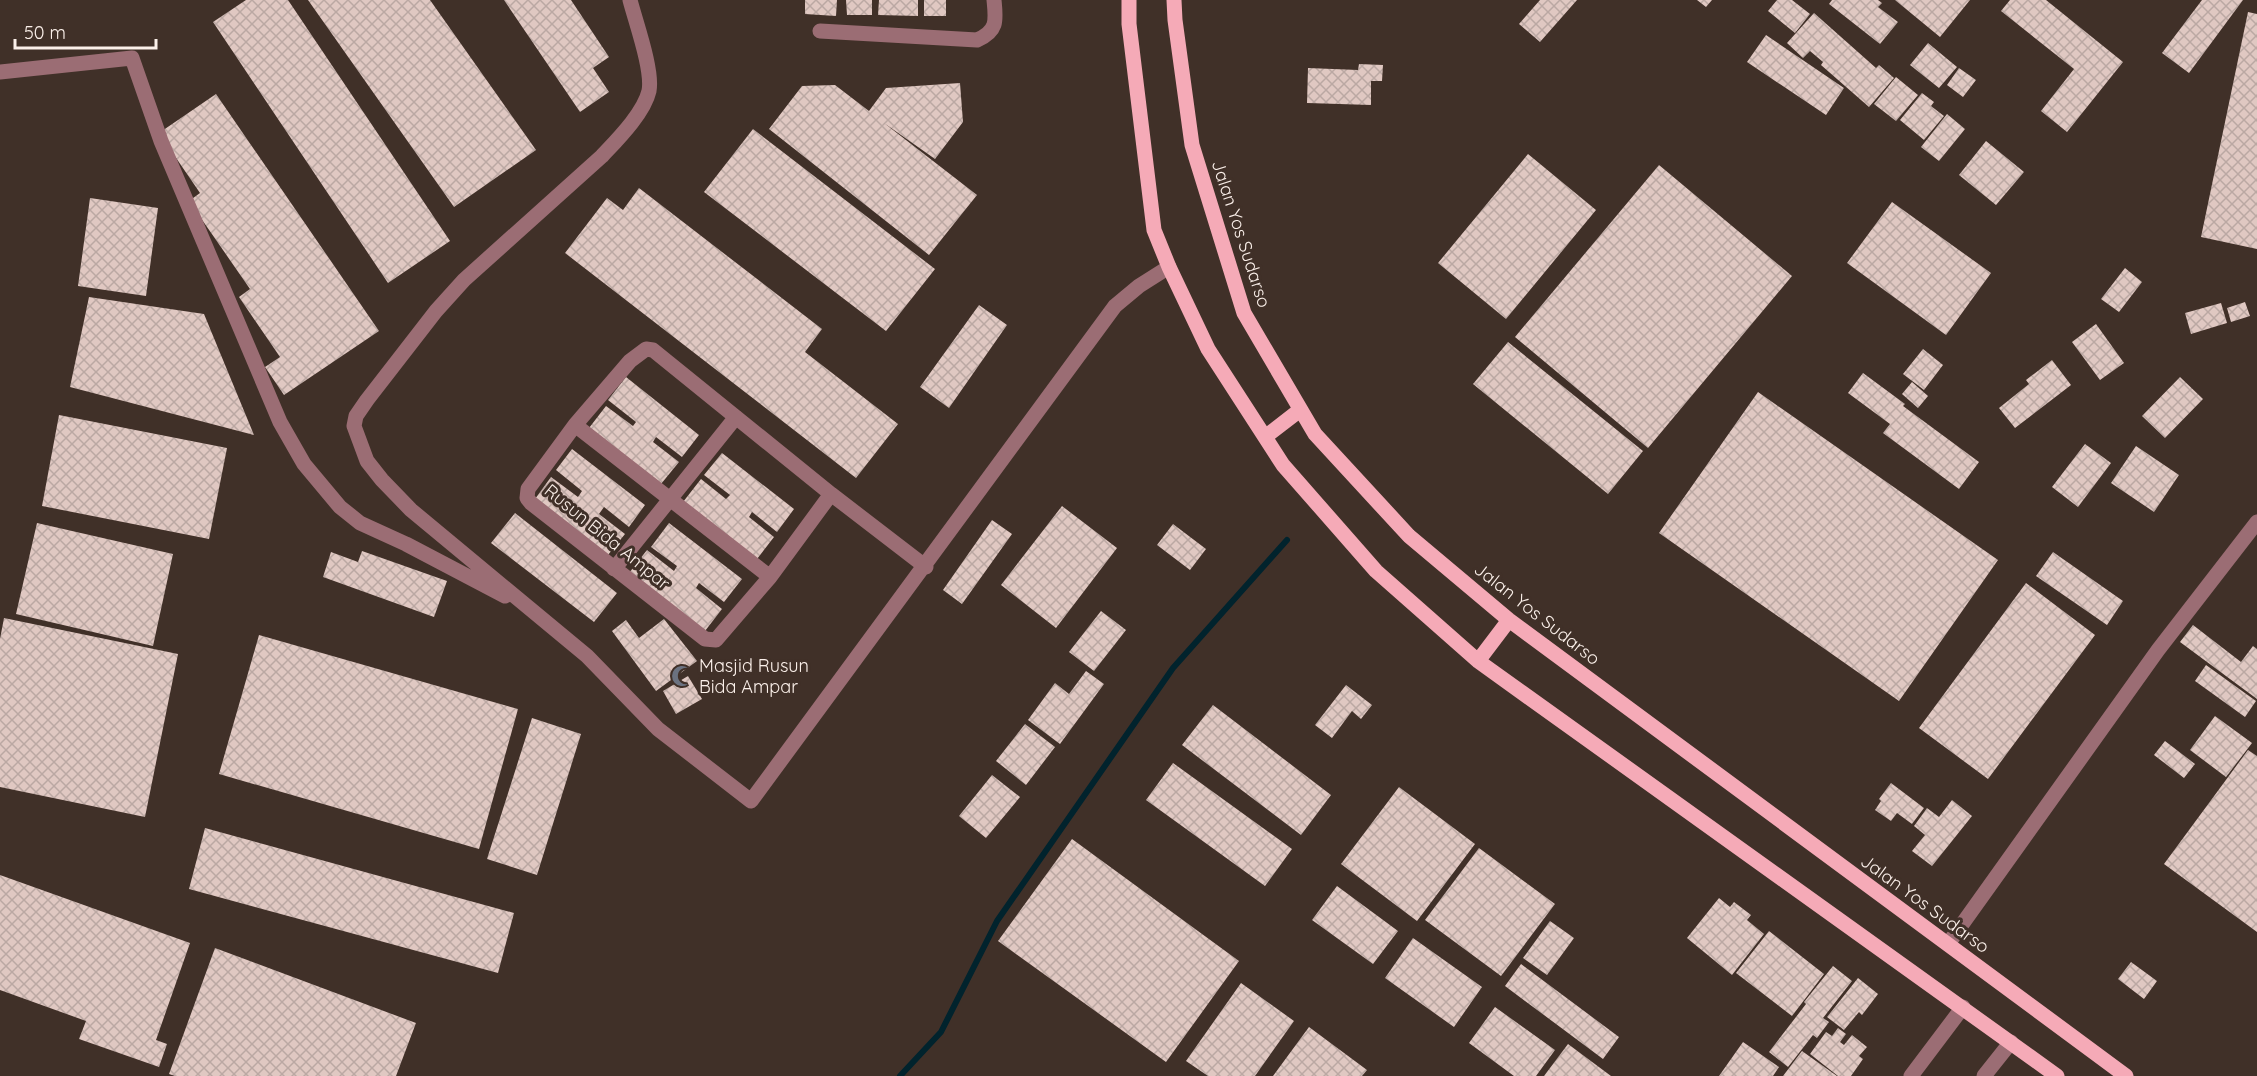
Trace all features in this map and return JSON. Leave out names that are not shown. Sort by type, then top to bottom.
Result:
[{"type":"main road","points":[[1129,0],[1130,31],[1154,230],[1208,349],[1283,465],[1376,571],[1478,661],[1963,1006],[2057,1076]]},
{"type":"main road","name":"Jalan Yos Sudarso","points":[[1174,0],[1192,145],[1244,314],[1314,434],[1409,536],[1509,620],[2126,1076]]},
{"type":"main road","points":[[1265,437],[1300,410]]},
{"type":"main road","points":[[1478,661],[1509,620]]},
{"type":"street","points":[[630,0],[649,74],[649,92],[639,112],[602,156],[464,280],[436,311],[367,400],[356,416],[354,426],[368,461],[411,510],[587,656],[658,729],[751,801],[926,567],[1115,306],[1139,285],[1169,267]]},
{"type":"street","points":[[820,31],[977,40],[993,29],[996,17],[994,0]]},
{"type":"street","points":[[0,72],[132,58],[161,141],[202,238],[280,422],[304,464],[340,507],[360,523],[406,544],[535,612]]},
{"type":"street","name":"Rusun Bida Ampar","points":[[831,494],[770,577],[716,640],[705,639],[527,498],[528,489],[575,425],[630,361],[646,349],[653,350],[831,494],[926,567]]},
{"type":"street","points":[[614,569],[736,417]]},
{"type":"street","points":[[575,425],[770,577]]},
{"type":"street","points":[[1948,945],[2158,650],[2257,522]]},
{"type":"street","points":[[1911,1076],[1963,1006]]},
{"type":"street","points":[[1984,1076],[2011,1042]]},
{"type":"building","points":[[246,0],[288,0],[450,241],[388,283],[213,22]]},
{"type":"building","points":[[308,0],[430,0],[536,150],[454,207]]},
{"type":"building","points":[[504,0],[571,0],[609,57],[593,68],[609,92],[580,112]]},
{"type":"building","points":[[805,0],[837,0],[836,16],[805,14]]},
{"type":"building","points":[[846,0],[872,0],[872,15],[847,15]]},
{"type":"building","points":[[879,0],[918,0],[918,16],[878,15]]},
{"type":"building","points":[[924,0],[946,0],[946,16],[924,16]]},
{"type":"building","points":[[1540,0],[1577,0],[1540,42],[1519,24]]},
{"type":"building","points":[[1697,0],[1712,0],[1706,7]]},
{"type":"building","points":[[1777,0],[1792,0],[1810,14],[1795,33],[1768,11]]},
{"type":"building","points":[[1832,0],[1878,0],[1882,3],[1878,7],[1898,22],[1880,44],[1829,4]]},
{"type":"building","points":[[1895,0],[1970,0],[1940,37]]},
{"type":"building","points":[[2010,0],[2046,0],[2123,62],[2067,132],[2041,111],[2074,69],[2001,11]]},
{"type":"building","points":[[2202,0],[2243,0],[2189,73],[2162,53]]},
{"type":"building","points":[[2248,12],[2257,14],[2257,249],[2201,237]]},
{"type":"building","points":[[1814,13],[1876,68],[1879,65],[1894,78],[1869,107],[1821,65],[1823,62],[1810,51],[1803,58],[1787,43]]},
{"type":"building","points":[[1766,35],[1844,88],[1826,115],[1747,62]]},
{"type":"building","points":[[1928,43],[1957,67],[1939,88],[1910,65]]},
{"type":"building","points":[[1359,64],[1383,65],[1382,81],[1371,81],[1371,105],[1307,103],[1308,68],[1358,70]]},
{"type":"building","points":[[1959,68],[1976,80],[1963,97],[1947,85]]},
{"type":"building","points":[[1896,77],[1918,95],[1896,121],[1874,104]]},
{"type":"building","points":[[960,83],[963,122],[935,159],[884,123],[977,195],[929,255],[769,129],[802,86],[835,85],[869,111],[886,88]]},
{"type":"building","points":[[1922,93],[1934,102],[1931,106],[1944,116],[1924,140],[1900,120]]},
{"type":"building","points":[[216,94],[379,331],[284,395],[265,367],[280,357],[239,297],[250,289],[189,201],[200,193],[159,133]]},
{"type":"building","points":[[1947,114],[1965,129],[1939,161],[1921,147]]},
{"type":"building","points":[[753,129],[935,269],[886,331],[704,192]]},
{"type":"building","points":[[1986,141],[2024,172],[1996,205],[1959,175]]},
{"type":"building","points":[[1528,154],[1596,210],[1506,319],[1438,263]]},
{"type":"building","points":[[1659,165],[1792,276],[1648,448],[1515,337]]},
{"type":"building","points":[[639,188],[822,329],[805,352],[898,424],[856,478],[565,253],[607,198],[623,210]]},
{"type":"building","points":[[90,198],[158,208],[146,296],[78,286]]},
{"type":"building","points":[[1892,202],[1991,273],[1946,335],[1847,263]]},
{"type":"building","points":[[2125,268],[2142,282],[2119,312],[2101,299]]},
{"type":"building","points":[[89,297],[204,314],[254,435],[70,387]]},
{"type":"building","points":[[2245,302],[2250,316],[2231,322],[2227,308]]},
{"type":"building","points":[[2221,303],[2227,323],[2191,334],[2185,313]]},
{"type":"building","points":[[979,305],[1007,325],[949,408],[920,387]]},
{"type":"building","points":[[2096,324],[2124,363],[2100,380],[2072,342]]},
{"type":"building","points":[[1508,342],[1643,451],[1608,494],[1473,384]]},
{"type":"building","points":[[1923,349],[1943,365],[1924,390],[1903,374]]},
{"type":"building","points":[[2052,360],[2071,385],[2015,428],[1999,408],[2029,384],[2026,380]]},
{"type":"building","points":[[1863,373],[1905,404],[1903,406],[1979,462],[1959,489],[1883,433],[1890,424],[1848,393]]},
{"type":"building","points":[[626,377],[699,435],[682,457],[656,437],[653,442],[679,462],[661,484],[589,428],[606,406],[633,426],[636,422],[608,400]]},
{"type":"building","points":[[2180,377],[2203,399],[2165,438],[2142,416]]},
{"type":"building","points":[[1912,382],[1928,396],[1918,408],[1902,394]]},
{"type":"building","points":[[1758,392],[1998,560],[1899,701],[1659,533]]},
{"type":"building","points":[[59,415],[227,448],[209,539],[42,506]]},
{"type":"building","points":[[2085,444],[2111,463],[2078,507],[2052,487]]},
{"type":"building","points":[[2136,446],[2179,475],[2154,512],[2111,483]]},
{"type":"building","points":[[572,449],[645,505],[629,527],[604,507],[599,514],[625,534],[608,555],[535,499],[551,477],[578,497],[582,491],[556,470]]},
{"type":"building","points":[[722,453],[794,509],[777,532],[752,512],[749,517],[774,537],[757,559],[683,502],[701,479],[726,499],[730,495],[704,475]]},
{"type":"building","points":[[1062,506],[1117,548],[1056,628],[1001,585]]},
{"type":"building","points":[[515,513],[617,593],[594,622],[491,543]]},
{"type":"building","points":[[992,520],[1012,534],[962,604],[943,590]]},
{"type":"building","points":[[37,523],[173,554],[153,646],[16,614]]},
{"type":"building","points":[[669,523],[742,579],[724,602],[699,583],[696,588],[722,609],[705,631],[629,573],[647,550],[674,571],[677,566],[651,547]]},
{"type":"building","points":[[1173,524],[1206,549],[1190,570],[1157,545]]},
{"type":"building","points":[[362,551],[447,581],[434,617],[323,577],[331,552],[358,562]]},
{"type":"building","points":[[2053,552],[2123,601],[2107,625],[2036,576]]},
{"type":"building","points":[[2026,583],[2095,635],[1988,779],[1919,728]]},
{"type":"building","points":[[1101,611],[1126,630],[1094,671],[1069,652]]},
{"type":"building","points":[[4,618],[178,654],[145,817],[0,787],[0,639]]},
{"type":"building","points":[[664,619],[697,661],[656,691],[612,631],[626,620],[639,638]]},
{"type":"building","points":[[2193,625],[2241,662],[2253,646],[2257,649],[2257,699],[2180,642]]},
{"type":"building","points":[[259,635],[518,709],[479,849],[219,774]]},
{"type":"building","points":[[2206,665],[2256,701],[2245,717],[2195,681]]},
{"type":"building","points":[[1086,671],[1104,684],[1060,744],[1028,720],[1055,683],[1069,694]]},
{"type":"building","points":[[688,676],[702,699],[676,714],[663,691]]},
{"type":"building","points":[[1346,685],[1372,705],[1361,719],[1352,711],[1332,738],[1315,725]]},
{"type":"building","points":[[1213,705],[1331,795],[1301,835],[1182,745]]},
{"type":"building","points":[[2215,716],[2252,743],[2226,777],[2190,750]]},
{"type":"building","points":[[532,718],[581,734],[537,875],[487,859]]},
{"type":"building","points":[[1025,724],[1055,747],[1026,785],[996,761]]},
{"type":"building","points":[[2165,741],[2195,764],[2184,778],[2154,755]]},
{"type":"building","points":[[2248,750],[2257,756],[2257,932],[2164,864]]},
{"type":"building","points":[[1173,763],[1292,849],[1265,886],[1146,800]]},
{"type":"building","points":[[992,775],[1020,797],[986,838],[959,816]]},
{"type":"building","points":[[1891,783],[1924,808],[1912,824],[1897,813],[1891,821],[1875,810],[1881,801],[1879,799]]},
{"type":"building","points":[[1399,787],[1475,844],[1417,921],[1341,864]]},
{"type":"building","points":[[1952,800],[1972,816],[1932,866],[1912,851],[1925,835],[1914,826],[1927,808],[1939,817]]},
{"type":"building","points":[[205,828],[514,913],[498,973],[189,889]]},
{"type":"building","points":[[1072,839],[1239,961],[1166,1062],[998,941]]},
{"type":"building","points":[[1479,848],[1555,904],[1501,976],[1425,920]]},
{"type":"building","points":[[0,875],[190,943],[156,1040],[167,1044],[159,1067],[79,1039],[86,1021],[0,990]]},
{"type":"building","points":[[1337,886],[1398,931],[1373,964],[1312,920]]},
{"type":"building","points":[[1719,898],[1730,907],[1734,902],[1751,915],[1747,920],[1764,934],[1732,975],[1687,938]]},
{"type":"building","points":[[1550,921],[1574,938],[1547,975],[1523,958]]},
{"type":"building","points":[[1769,931],[1824,974],[1792,1016],[1736,973]]},
{"type":"building","points":[[1413,938],[1482,987],[1454,1027],[1385,978]]},
{"type":"building","points":[[215,948],[416,1023],[396,1076],[175,1076],[169,1074]]},
{"type":"building","points":[[2131,962],[2157,981],[2144,999],[2118,979]]},
{"type":"building","points":[[1521,964],[1619,1037],[1603,1059],[1505,986]]},
{"type":"building","points":[[1833,966],[1852,981],[1823,1018],[1829,1022],[1817,1038],[1813,1035],[1788,1067],[1769,1052]]},
{"type":"building","points":[[1858,978],[1878,994],[1862,1015],[1859,1012],[1844,1030],[1827,1017]]},
{"type":"building","points":[[1241,983],[1294,1021],[1255,1076],[1208,1076],[1186,1061]]},
{"type":"building","points":[[1495,1007],[1555,1050],[1536,1076],[1514,1076],[1469,1043]]},
{"type":"building","points":[[1309,1027],[1367,1070],[1362,1076],[1273,1076]]},
{"type":"building","points":[[1838,1028],[1846,1034],[1840,1042],[1844,1045],[1852,1035],[1867,1047],[1859,1056],[1863,1059],[1851,1076],[1838,1076],[1810,1054],[1826,1032],[1832,1036]]},
{"type":"building","points":[[1743,1042],[1779,1067],[1773,1076],[1719,1076]]},
{"type":"building","points":[[1568,1044],[1611,1076],[1544,1076]]},
{"type":"building","points":[[1802,1051],[1837,1076],[1783,1076]]},
{"type":"waterway","points":[[900,1076],[941,1032],[997,921],[1173,668],[1287,540]]},
{"type":"place","name":"Masjid Rusun Bida Ampar","points":[[682,676]]}]
